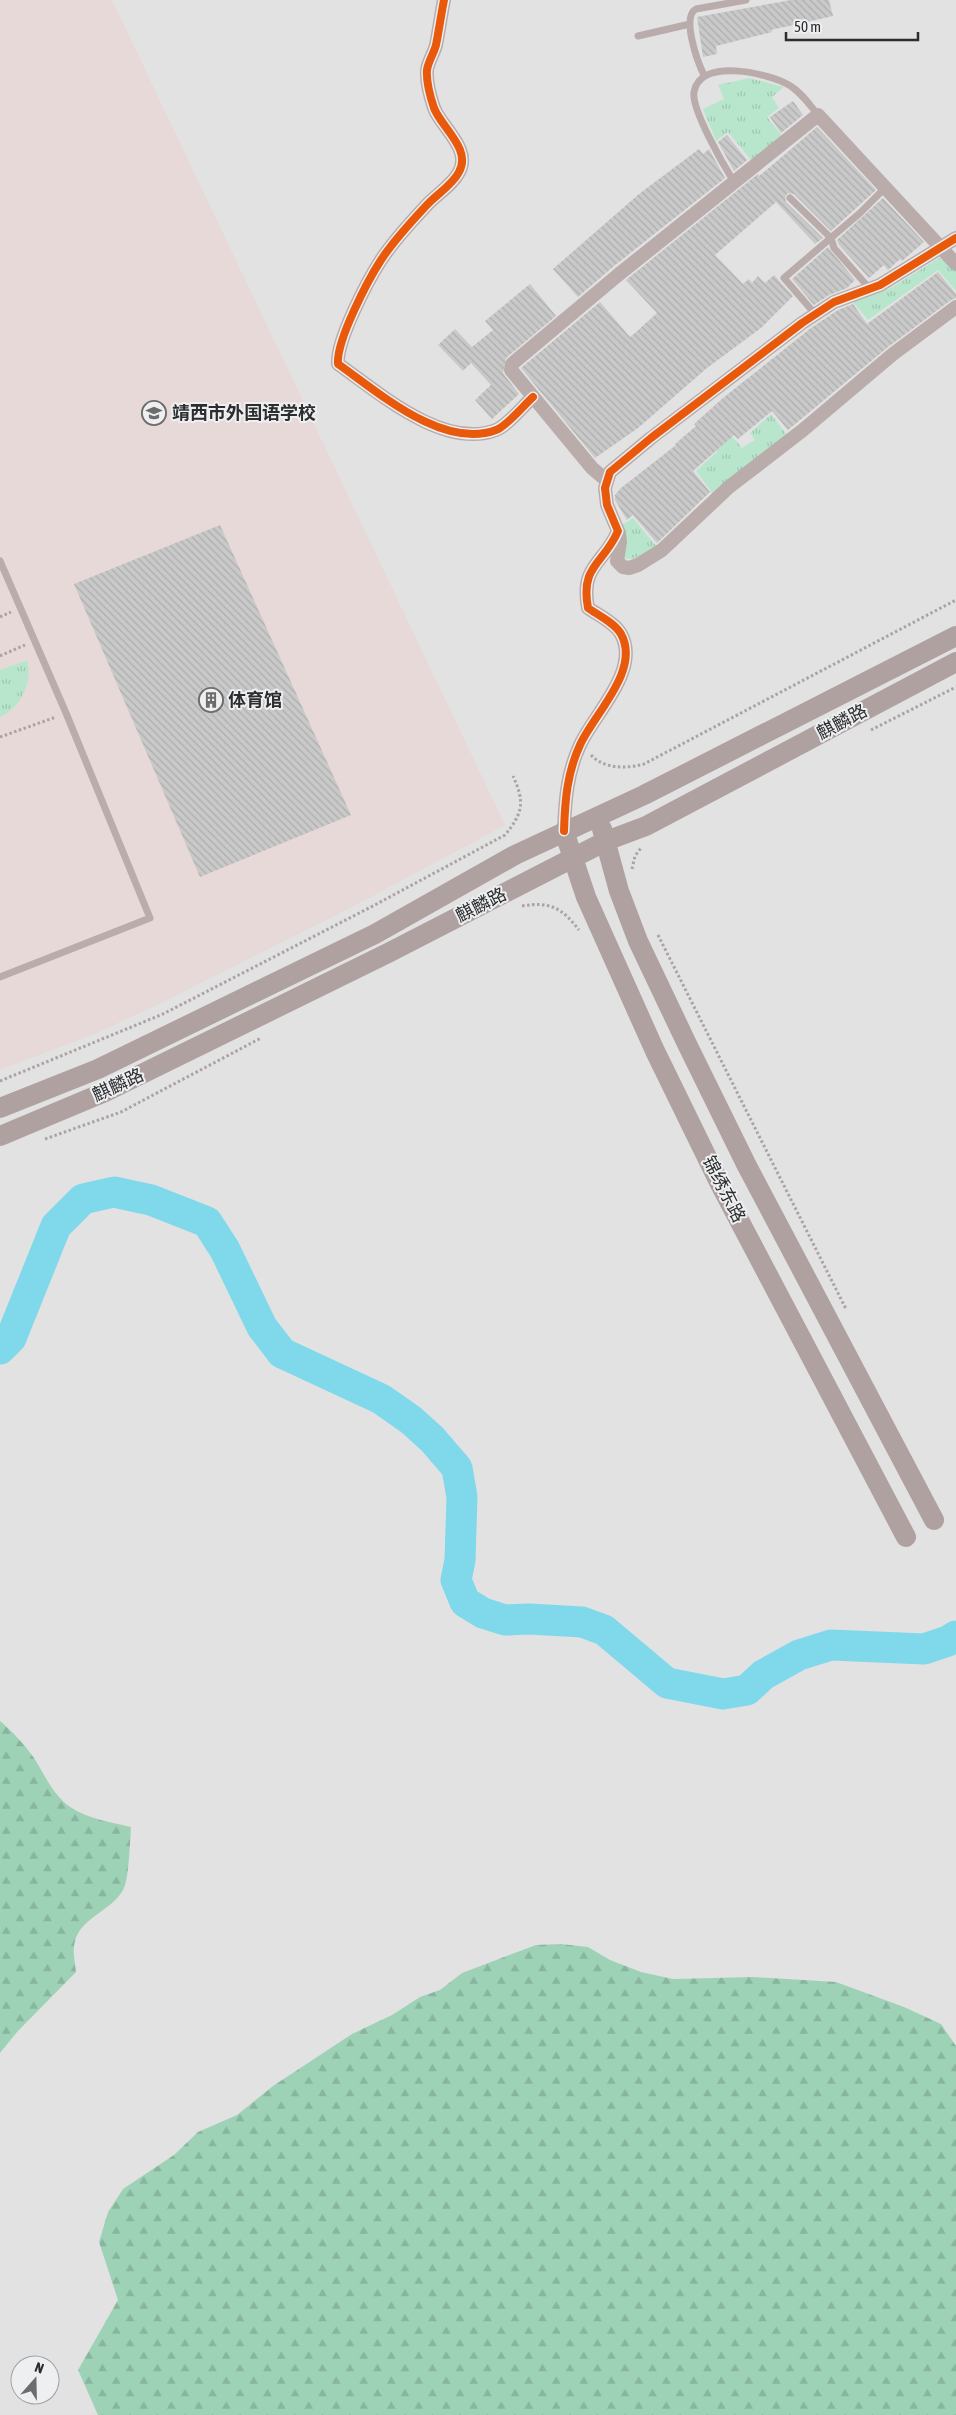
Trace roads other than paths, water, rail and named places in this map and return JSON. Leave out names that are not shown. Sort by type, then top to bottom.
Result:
[{"type":"main road","name":"麒麟路","points":[[0,1108],[98,1069],[376,934],[515,855],[564,831],[598,818],[956,636]]},
{"type":"main road","name":"麒麟路","points":[[0,1136],[105,1092],[573,860],[606,841],[646,826],[956,662]]},
{"type":"main road","name":"锦绣东路","points":[[598,818],[619,891],[638,941],[687,1044],[746,1164],[934,1520]]},
{"type":"main road","name":"锦绣东路","points":[[564,831],[586,897],[655,1051],[720,1184],[906,1537]]},
{"type":"street","points":[[444,0],[436,46],[427,70],[429,92],[445,128],[458,144],[462,158],[460,171],[426,205],[382,258],[370,278],[349,324],[337,354],[338,364],[406,412],[444,428],[464,433],[482,433],[498,429],[533,396]]},
{"type":"street","points":[[606,480],[592,468],[511,370],[514,361],[818,115],[956,264]]},
{"type":"street","points":[[956,238],[942,249],[880,286],[834,302],[651,438],[610,472],[606,480],[607,505],[618,531],[620,542],[617,561],[623,567],[630,568],[662,550],[729,487],[803,430],[898,350],[956,307]]},
{"type":"street","points":[[564,831],[566,792],[570,770],[581,743],[617,686],[624,668],[626,650],[620,633],[588,608],[585,591],[589,573],[614,542],[618,531]]},
{"type":"lane","points":[[704,76],[698,63],[690,24],[691,13],[696,8],[746,0]]},
{"type":"lane","points":[[638,36],[673,26],[690,24]]},
{"type":"lane","points":[[734,182],[714,146],[694,100],[694,91],[704,76],[710,72],[721,71],[755,74],[772,78],[788,84],[799,92],[818,115]]},
{"type":"lane","points":[[816,315],[784,278],[885,188]]},
{"type":"lane","points":[[790,198],[831,238],[834,248],[870,289]]},
{"type":"lane","points":[[0,561],[66,713],[150,918],[0,977]]},
{"type":"waterway","points":[[0,1349],[11,1338],[56,1226],[83,1199],[114,1192],[151,1200],[207,1222],[225,1250],[262,1327],[282,1353],[381,1399],[411,1420],[432,1439],[457,1468],[462,1497],[460,1560],[456,1580],[465,1602],[483,1613],[505,1620],[529,1619],[582,1622],[604,1630],[667,1683],[723,1694],[747,1690],[763,1675],[799,1655],[831,1645],[924,1649],[948,1641],[956,1636]]},
{"type":"place","name":"靖西市外国语学校","points":[[154,413]]},
{"type":"place","name":"体育馆","points":[[211,700]]}]
